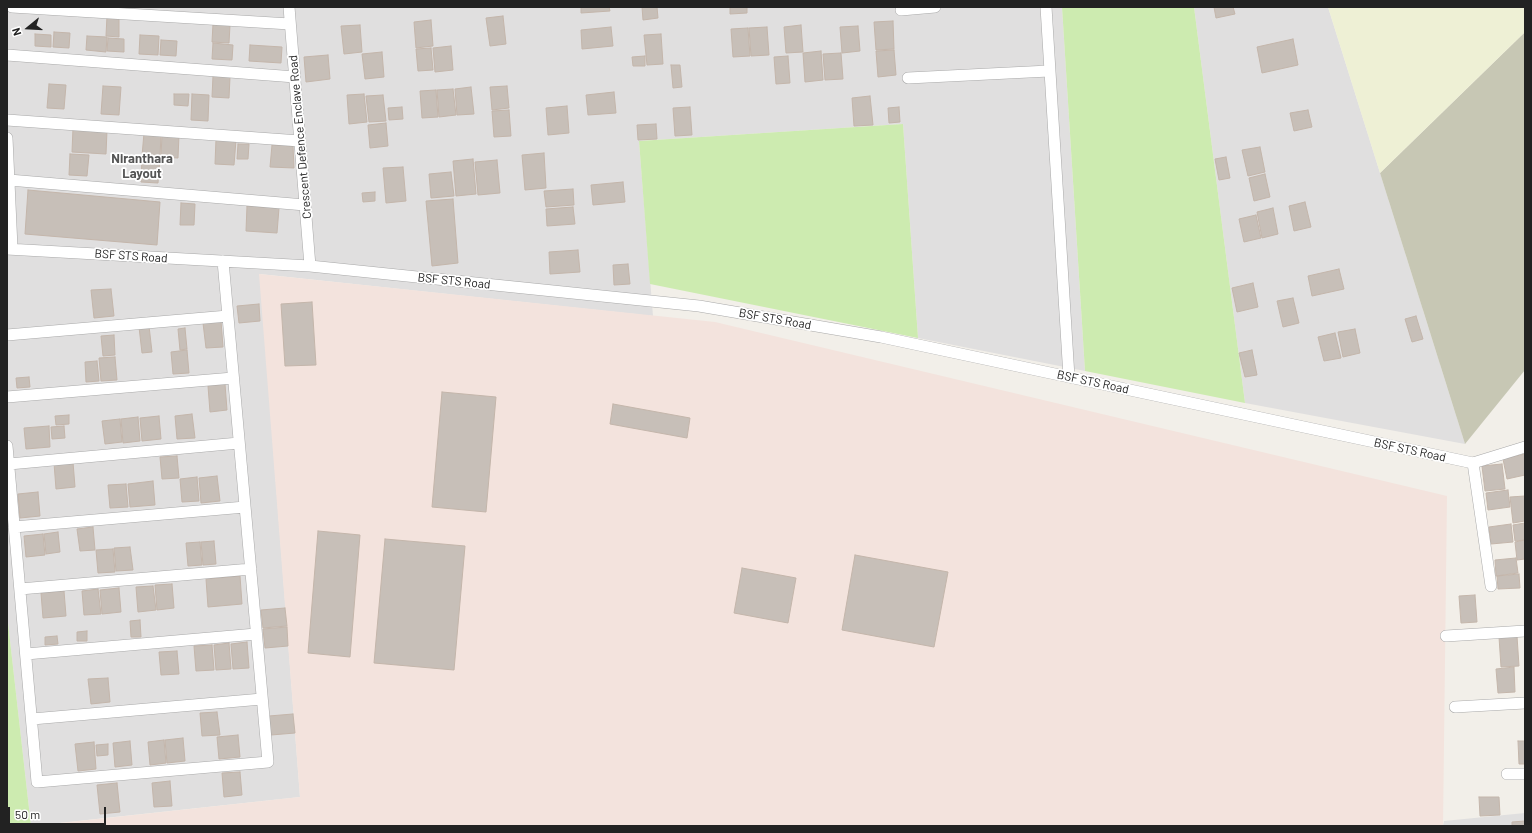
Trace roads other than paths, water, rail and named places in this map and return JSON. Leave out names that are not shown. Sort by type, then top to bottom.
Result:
[{"type":"street","points":[[12,7],[290,24]]},
{"type":"street","name":"Crescent Defence Enclave Road","points":[[289,7],[310,266]]},
{"type":"street","points":[[901,10],[936,7]]},
{"type":"street","points":[[1046,7],[1069,377]]},
{"type":"street","points":[[7,55],[295,77]]},
{"type":"street","points":[[908,78],[1050,71]]},
{"type":"street","points":[[7,120],[300,141]]},
{"type":"street","points":[[7,138],[10,248]]},
{"type":"street","points":[[9,180],[305,206]]},
{"type":"street","name":"BSF STS Road","points":[[10,248],[310,266],[699,306],[881,336],[1473,464]]},
{"type":"street","points":[[7,446],[37,782],[268,762],[223,261]]},
{"type":"street","points":[[7,335],[228,316]]},
{"type":"street","points":[[7,397],[233,378]]},
{"type":"street","points":[[8,464],[239,444]]},
{"type":"street","points":[[1491,586],[1473,464],[1525,447]]},
{"type":"street","points":[[14,527],[245,507]]},
{"type":"street","points":[[20,589],[251,569]]},
{"type":"street","points":[[1446,636],[1525,631]]},
{"type":"street","points":[[26,654],[256,634]]},
{"type":"street","points":[[32,719],[262,699]]},
{"type":"street","points":[[1455,707],[1525,703]]},
{"type":"street","points":[[1507,774],[1525,774]]},
{"type":"district","name":"Niranthara Layout","points":[[142,166]]}]
